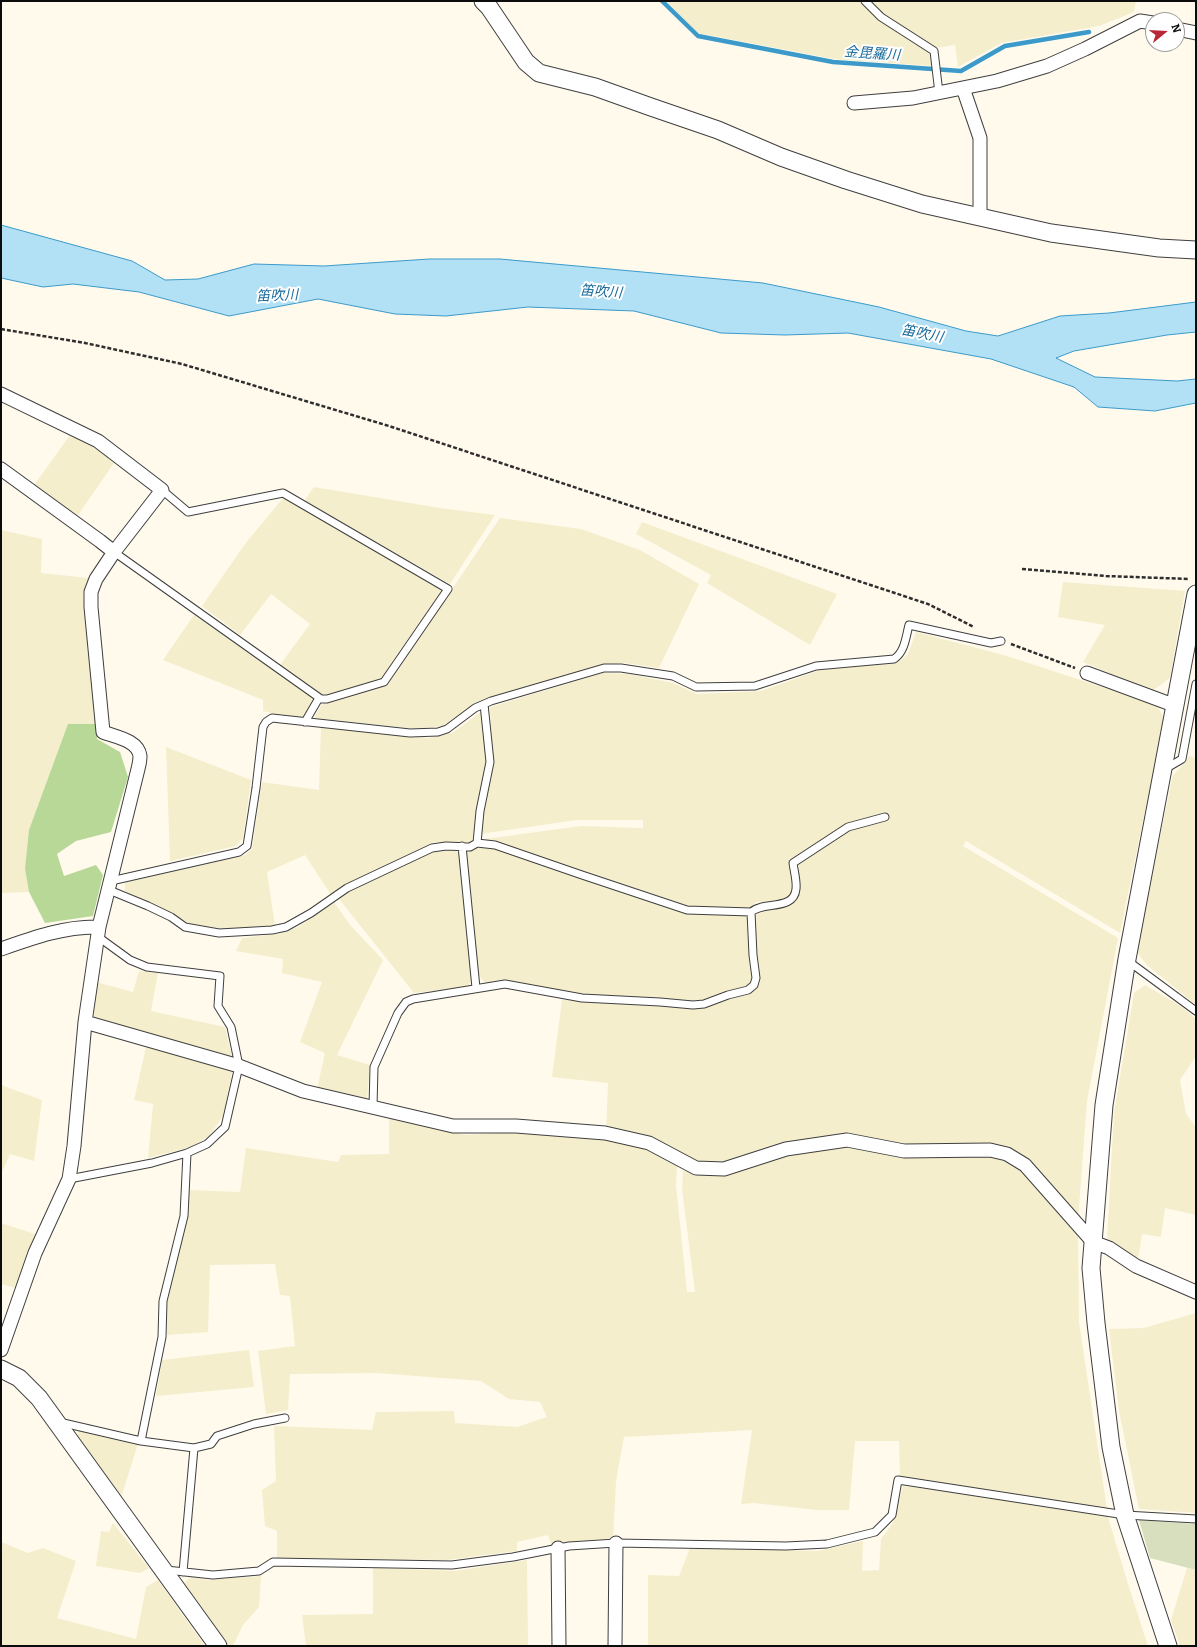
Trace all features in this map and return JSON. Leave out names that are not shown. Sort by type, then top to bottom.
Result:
[{"type":"street","points":[[482,1],[489,7],[526,62],[539,73],[595,87],[718,130],[781,156],[846,180],[922,204],[1051,233],[1159,248],[1196,250]]},
{"type":"street","points":[[854,103],[913,98],[997,81],[1046,66],[1085,50],[1140,21],[1145,22]]},
{"type":"street","points":[[1185,31],[1196,33]]},
{"type":"street","points":[[963,88],[980,138],[980,218]]},
{"type":"street","points":[[1,394],[98,441],[162,490],[114,552],[96,579],[92,592],[91,607],[103,732],[131,743],[137,748],[140,756],[98,932],[85,1022],[74,1146],[69,1179],[35,1253],[1,1350]]},
{"type":"street","points":[[1,469],[114,552]]},
{"type":"street","points":[[1168,1646],[1124,1515],[1111,1447],[1091,1268],[1104,1105],[1126,959],[1176,706],[1196,594]]},
{"type":"street","points":[[1087,673],[1176,706]]},
{"type":"street","points":[[1,949],[38,936],[82,927],[98,932]]},
{"type":"street","points":[[85,1022],[239,1066],[303,1091],[453,1126],[516,1126],[605,1133],[648,1143],[696,1168],[724,1169],[786,1149],[847,1140],[904,1151],[990,1150],[1007,1154],[1025,1165],[1093,1242],[1109,1248],[1136,1266],[1196,1292]]},
{"type":"street","points":[[1,1369],[19,1378],[39,1398],[218,1646]]},
{"type":"street","points":[[615,1646],[616,1543]]},
{"type":"street","points":[[558,1548],[559,1646]]},
{"type":"lane","points":[[865,1],[881,17],[934,51],[939,93]]},
{"type":"lane","points":[[114,552],[318,698],[327,699],[384,682],[448,589],[284,493],[188,512],[162,490]]},
{"type":"lane","points":[[110,885],[239,852],[247,846],[263,727],[266,722],[272,718],[410,732],[438,732],[446,729],[475,708],[484,704],[604,668],[621,668],[673,676],[696,687],[755,686],[816,666],[894,659],[900,656],[909,625],[991,644],[1001,641]]},
{"type":"lane","points":[[1163,770],[1182,759],[1196,684]]},
{"type":"lane","points":[[306,722],[318,698]]},
{"type":"lane","points":[[477,843],[480,811],[490,762],[484,704]]},
{"type":"lane","points":[[110,885],[171,917],[185,928],[219,933],[272,930],[286,927],[311,913],[347,888],[432,848],[446,846],[470,847],[477,843],[495,845],[582,876],[687,910],[751,912],[764,906],[784,904],[793,897],[796,889],[792,863],[848,827],[885,818]]},
{"type":"lane","points":[[462,846],[476,988]]},
{"type":"lane","points":[[373,1107],[374,1067],[398,1013],[406,1002],[413,998],[505,984],[582,998],[660,1002],[693,1006],[704,1004],[728,995],[748,990],[754,985],[756,978],[753,955],[751,912]]},
{"type":"lane","points":[[69,1179],[152,1163],[187,1153],[207,1144],[225,1127],[239,1066],[231,1027],[218,1006],[220,976],[147,967],[130,960],[98,932]]},
{"type":"lane","points":[[1126,959],[1196,1011]]},
{"type":"lane","points":[[141,1441],[162,1337],[163,1301],[184,1216],[187,1153]]},
{"type":"lane","points":[[57,1421],[141,1441],[194,1448],[211,1444],[217,1436],[254,1424],[285,1418]]},
{"type":"lane","points":[[183,1572],[194,1448]]},
{"type":"lane","points":[[162,1569],[213,1575],[259,1570],[273,1562],[452,1565],[513,1557],[558,1548],[616,1543],[786,1546],[828,1544],[875,1532],[892,1515],[898,1480],[1124,1515],[1196,1519]]},
{"type":"path","points":[[1,329],[85,343],[182,364],[389,426],[928,604],[1001,641],[1087,673]]},
{"type":"path","points":[[1022,569],[1106,576],[1196,579]]},
{"type":"shaded area","points":[[666,1],[862,1],[877,18],[931,53],[933,66],[834,59],[697,33]]},
{"type":"shaded area","points":[[872,1],[1136,1],[1134,12],[1099,26],[1001,43],[958,67],[955,45],[936,48],[884,14]]},
{"type":"shaded area","points":[[70,435],[98,450],[114,463],[76,518],[32,488]]},
{"type":"shaded area","points":[[314,487],[440,508],[495,515],[450,584],[304,501]]},
{"type":"shaded area","points":[[283,498],[443,589],[395,657],[382,679],[324,696],[280,665],[310,624],[271,594],[240,635],[202,606],[245,544]]},
{"type":"shaded area","points":[[500,518],[581,529],[640,550],[699,584],[659,668],[625,663],[605,664],[483,699],[442,726],[415,729],[314,718],[321,705],[388,684]]},
{"type":"shaded area","points":[[642,522],[837,594],[810,645],[707,583],[711,575],[636,534]]},
{"type":"shaded area","points":[[1,530],[42,539],[41,573],[89,578],[83,596],[97,724],[25,869],[29,892],[1,893]]},
{"type":"shaded area","points":[[1063,582],[1185,591],[1170,678],[1152,691],[1083,662],[1105,625],[1058,617]]},
{"type":"shaded area","points":[[194,615],[315,699],[302,720],[263,711],[263,700],[163,660]]},
{"type":"shaded area","points":[[916,632],[1007,656],[1157,705],[1166,723],[1143,820],[1120,933],[966,841],[963,846],[1118,938],[1087,1101],[1078,1220],[1008,1149],[904,1147],[845,1135],[732,1162],[696,1162],[606,1129],[608,1083],[552,1077],[562,1000],[659,1005],[699,1009],[752,992],[760,983],[756,956],[755,916],[760,910],[789,905],[799,896],[797,865],[850,830],[888,821],[886,813],[847,824],[789,861],[792,888],[789,895],[782,901],[756,902],[749,909],[689,906],[485,839],[581,826],[643,828],[643,820],[577,820],[480,834],[484,804],[493,764],[490,707],[603,673],[630,674],[673,683],[697,694],[761,691],[820,670],[900,661],[908,654]]},
{"type":"shaded area","points":[[481,712],[487,761],[480,789],[473,838],[469,843],[434,842],[354,880],[331,895],[305,855],[267,872],[275,926],[223,929],[191,924],[125,891],[125,882],[245,855],[252,849],[262,782],[319,790],[321,727],[428,738],[452,733]]},
{"type":"shaded area","points":[[166,747],[251,780],[243,838],[236,846],[170,861]]},
{"type":"shaded area","points":[[1189,756],[1196,758],[1196,1005],[1147,965],[1136,951],[1173,775]]},
{"type":"shaded area","points":[[481,846],[492,848],[684,912],[743,915],[748,918],[754,978],[749,986],[701,1001],[693,1002],[661,998],[583,995],[503,980],[485,983],[478,974],[466,851]]},
{"type":"shaded area","points":[[445,850],[459,850],[471,981],[467,987],[414,993],[339,899],[350,890],[430,853]]},
{"type":"shaded area","points":[[334,902],[351,926],[383,960],[337,1055],[370,1065],[367,1099],[317,1089],[325,1053],[300,1042],[322,982],[282,973],[283,959],[236,951],[242,938],[278,934],[298,927]]},
{"type":"shaded area","points":[[139,971],[158,973],[151,1011],[225,1027],[232,1057],[93,1019],[96,982],[133,992]]},
{"type":"shaded area","points":[[1145,985],[1182,1007],[1196,1019],[1196,1056],[1180,1080],[1186,1114],[1196,1127],[1196,1215],[1165,1208],[1161,1237],[1142,1234],[1138,1260],[1107,1240],[1114,1113],[1134,993]]},
{"type":"shaded area","points":[[147,1043],[233,1068],[223,1116],[209,1136],[191,1147],[148,1158],[153,1104],[134,1100]]},
{"type":"shaded area","points":[[1,1085],[42,1100],[34,1161],[10,1154],[1,1174]]},
{"type":"shaded area","points":[[389,1117],[465,1135],[518,1132],[603,1137],[648,1147],[677,1166],[676,1185],[687,1292],[695,1292],[682,1189],[683,1171],[718,1176],[786,1152],[843,1142],[1003,1157],[1022,1168],[1078,1232],[1079,1322],[1107,1509],[900,1477],[899,1441],[855,1441],[849,1510],[817,1510],[754,1503],[741,1504],[752,1430],[624,1437],[616,1481],[613,1538],[551,1544],[548,1535],[517,1542],[517,1551],[447,1560],[277,1558],[277,1531],[265,1526],[262,1490],[276,1481],[274,1426],[372,1430],[376,1412],[454,1411],[455,1423],[517,1427],[547,1417],[540,1402],[509,1399],[481,1381],[377,1373],[290,1374],[288,1410],[266,1414],[258,1351],[295,1346],[290,1296],[280,1295],[275,1264],[210,1265],[208,1332],[167,1335],[167,1304],[188,1217],[189,1190],[240,1192],[246,1148],[338,1162],[341,1155],[389,1154]]},
{"type":"shaded area","points":[[1,1223],[35,1234],[16,1288],[1,1284]]},
{"type":"shaded area","points":[[1196,1313],[1196,1513],[1139,1509],[1119,1411],[1109,1329],[1144,1328]]},
{"type":"shaded area","points":[[249,1350],[254,1387],[156,1396],[162,1360]]},
{"type":"shaded area","points":[[78,1429],[138,1444],[120,1501],[78,1437]]},
{"type":"shaded area","points":[[903,1486],[968,1493],[1108,1517],[1148,1646],[648,1646],[648,1575],[679,1576],[690,1548],[818,1551],[863,1541],[862,1571],[879,1570],[881,1539],[893,1523]]},
{"type":"shaded area","points":[[113,1523],[149,1568],[140,1573],[96,1566],[101,1531],[109,1532]]},
{"type":"shaded area","points":[[1,1542],[28,1553],[43,1548],[76,1561],[57,1618],[136,1639],[146,1587],[158,1580],[205,1646],[1,1646]]},
{"type":"shaded area","points":[[527,1560],[528,1646],[306,1646],[302,1615],[373,1614],[373,1568],[455,1571]]},
{"type":"shaded area","points":[[1187,1568],[1196,1570],[1196,1646],[1180,1646],[1171,1620]]},
{"type":"shaded area","points":[[261,1576],[259,1607],[243,1625],[233,1646],[229,1646],[182,1585],[191,1577],[208,1580]]},
{"type":"green space","points":[[68,724],[97,724],[97,739],[120,752],[128,777],[111,832],[76,841],[57,854],[64,876],[96,865],[103,875],[93,916],[45,923],[29,892],[25,869],[29,830]]},
{"type":"green space","points":[[1139,1520],[1196,1524],[1196,1570],[1150,1558]]},
{"type":"water","name":"笛吹川","points":[[1,225],[132,261],[165,280],[198,279],[254,264],[324,266],[429,259],[500,259],[763,283],[879,307],[966,331],[998,336],[1060,316],[1109,313],[1196,302],[1196,332],[1167,335],[1074,351],[1056,358],[1095,377],[1177,381],[1196,379],[1196,403],[1155,411],[1098,407],[1074,387],[991,359],[848,333],[785,335],[721,333],[634,311],[528,307],[446,316],[395,314],[318,299],[229,316],[139,292],[73,284],[43,287],[1,278]]},
{"type":"waterway","name":"金毘羅川","points":[[662,1],[698,36],[833,62],[961,71],[1005,46],[1089,32]]}]
